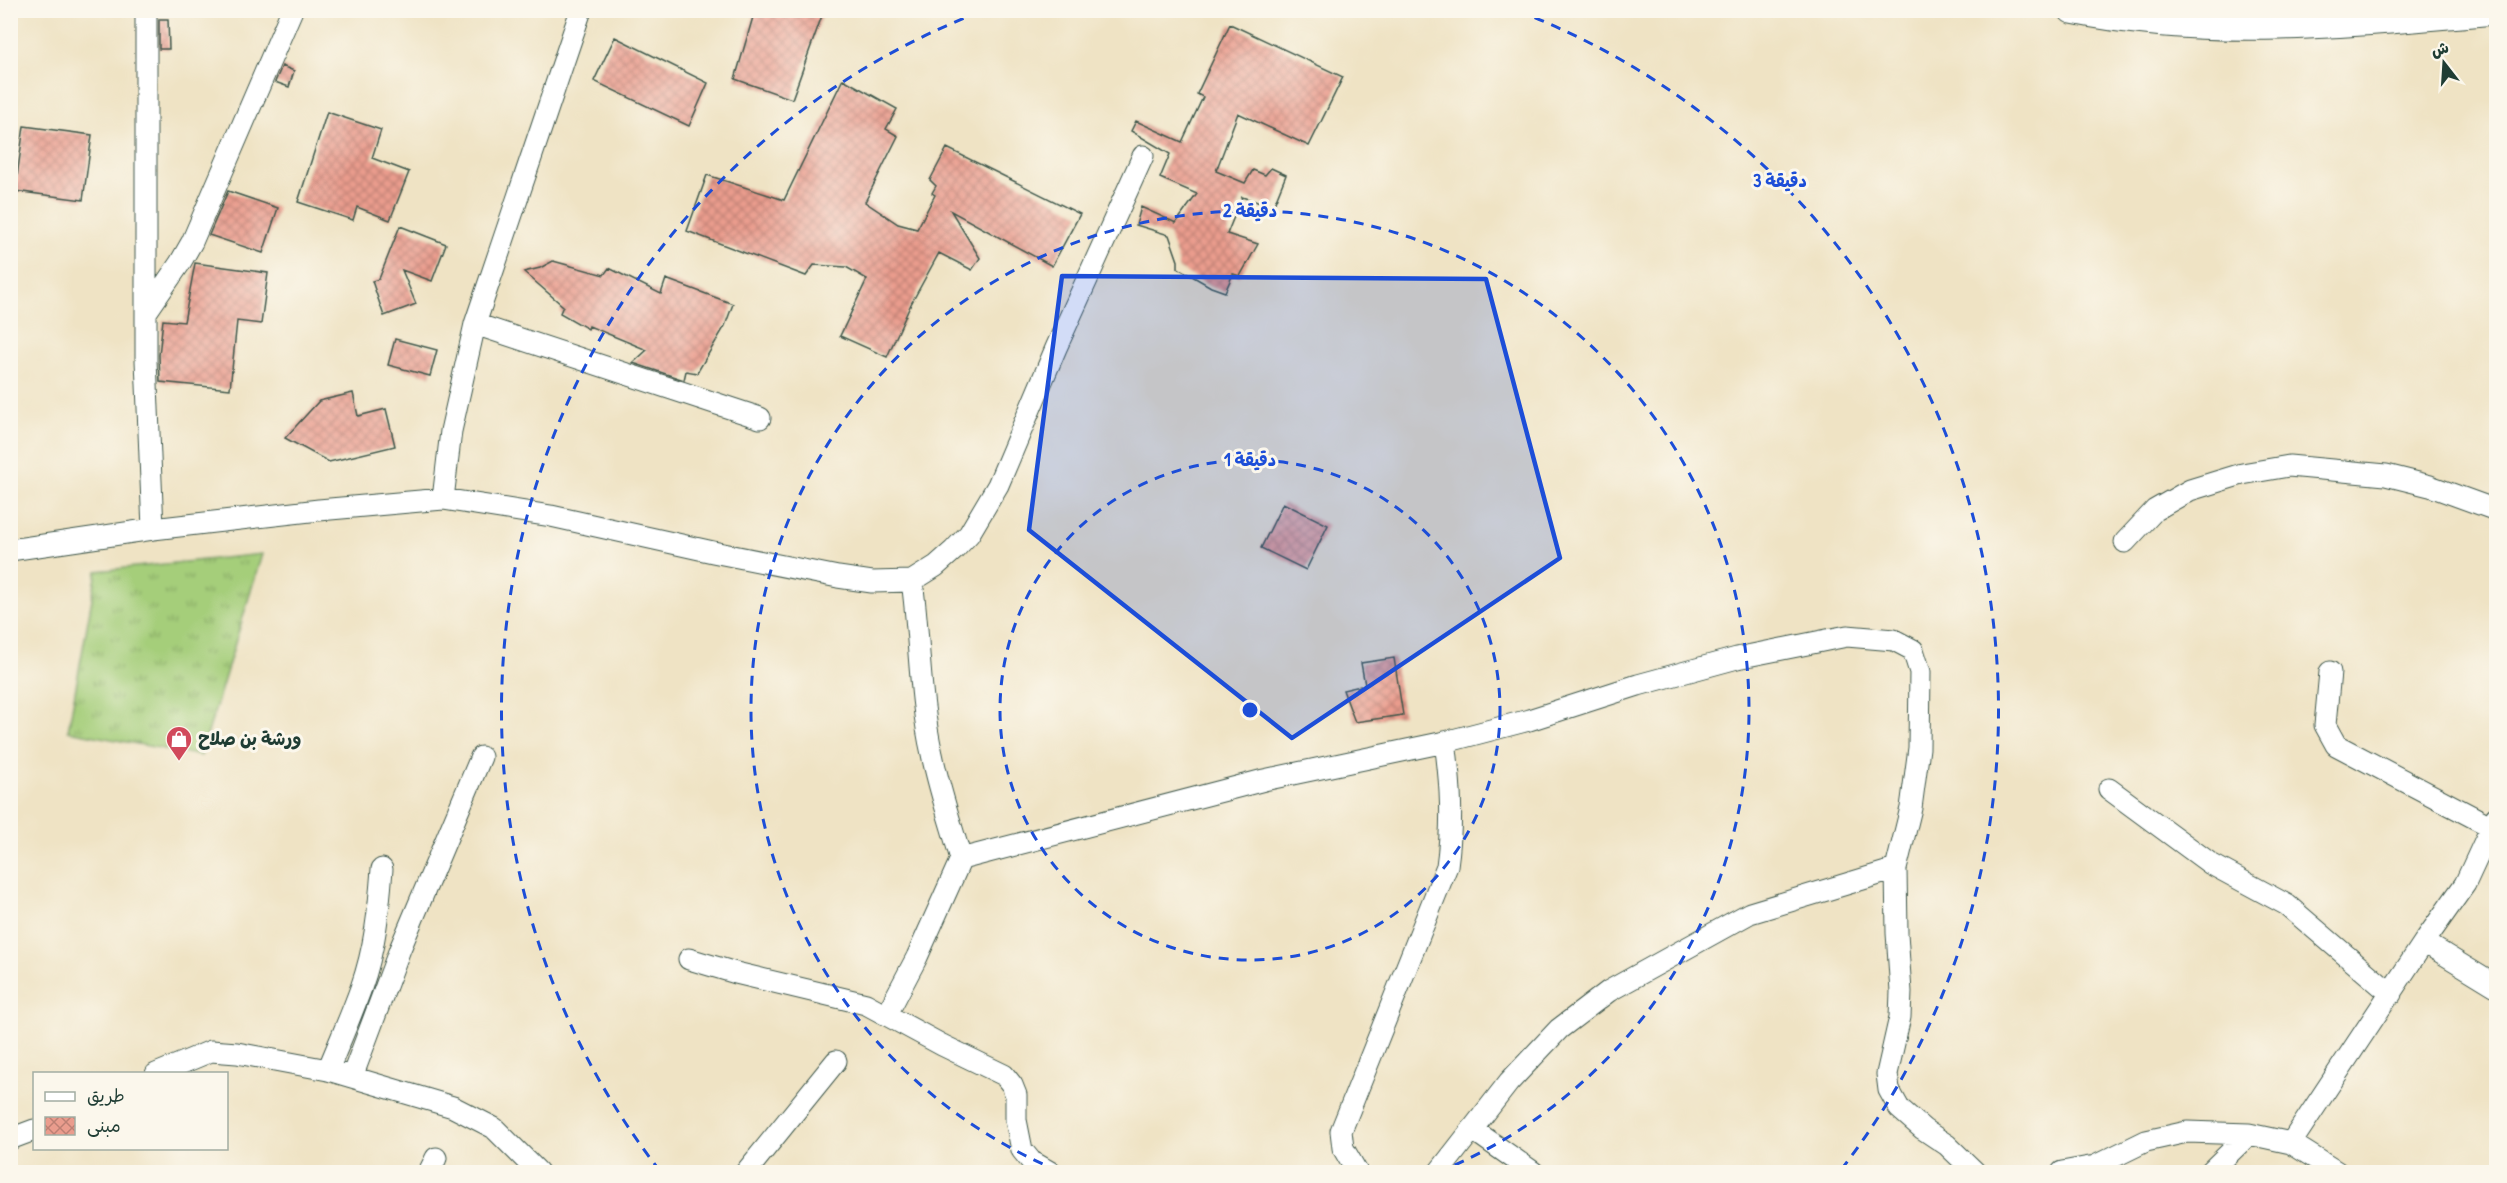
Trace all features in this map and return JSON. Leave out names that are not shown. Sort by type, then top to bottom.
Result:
[{"type":"main road","points":[[2072,10],[2159,24],[2292,27],[2496,12]]},
{"type":"street","points":[[146,10],[146,360],[153,529]]},
{"type":"street","points":[[147,311],[192,242],[292,10]]},
{"type":"street","points":[[443,499],[451,430],[475,324],[581,10]]},
{"type":"street","points":[[10,550],[153,529],[319,510],[443,499],[551,516],[838,577],[872,582],[912,581],[936,566],[969,534],[998,485],[1056,348],[1143,156]]},
{"type":"street","points":[[475,324],[760,418]]},
{"type":"street","points":[[2126,542],[2155,510],[2190,490],[2242,474],[2289,466],[2386,475],[2430,486],[2496,510]]},
{"type":"street","points":[[887,1014],[917,957],[961,859],[932,753],[924,707],[921,651],[912,581]]},
{"type":"street","points":[[961,859],[1264,780],[1445,742],[1529,720],[1638,685],[1737,658],[1847,636],[1894,640],[1912,650],[1920,672],[1919,748],[1911,808],[1896,869],[1897,933],[1902,992],[1900,1017],[1887,1074],[1889,1090],[1899,1108],[1923,1129],[1947,1145],[1975,1173]]},
{"type":"street","points":[[2291,1143],[2465,884],[2494,822],[2336,745],[2325,725],[2330,672]]},
{"type":"street","points":[[1357,1173],[1343,1148],[1341,1131],[1447,866],[1452,831],[1452,797],[1445,742]]},
{"type":"street","points":[[352,1077],[400,949],[481,757]]},
{"type":"street","points":[[2109,789],[2211,864],[2287,905],[2391,994]]},
{"type":"street","points":[[328,1070],[362,987],[378,914],[382,869]]},
{"type":"street","points":[[1439,1173],[1509,1082],[1559,1029],[1609,991],[1750,913],[1896,869]]},
{"type":"street","points":[[2424,942],[2496,986]]},
{"type":"street","points":[[689,959],[736,973],[845,998],[887,1014],[942,1046],[1004,1075],[1016,1095],[1016,1120],[1022,1150],[1031,1161],[1050,1173]]},
{"type":"street","points":[[161,1072],[211,1051],[237,1053],[328,1070],[453,1107],[495,1128],[538,1173]]},
{"type":"street","points":[[746,1173],[836,1061]]},
{"type":"street","points":[[1472,1129],[1533,1173]]},
{"type":"street","points":[[10,1139],[33,1130]]},
{"type":"street","points":[[2062,1173],[2095,1166],[2146,1141],[2187,1132],[2249,1134],[2291,1143],[2337,1173]]},
{"type":"street","points":[[2210,1173],[2249,1134]]},
{"type":"highlighted area","points":[[1062,276],[1486,279],[1560,558],[1292,738],[1029,530]]},
{"type":"green space","points":[[262,554],[201,756],[68,731],[97,571]]},
{"type":"building","points":[[755,10],[824,10],[792,99],[735,79]]},
{"type":"building","points":[[159,19],[168,19],[169,49],[159,49]]},
{"type":"building","points":[[1230,24],[1343,77],[1309,146],[1238,113],[1216,171],[1245,183],[1253,170],[1265,175],[1271,168],[1286,175],[1273,207],[1242,197],[1227,234],[1258,244],[1240,276],[1233,274],[1225,292],[1211,287],[1178,268],[1178,261],[1169,235],[1136,225],[1141,207],[1176,223],[1197,194],[1160,178],[1170,154],[1131,131],[1136,121],[1182,142],[1203,97],[1197,94]]},
{"type":"building","points":[[615,37],[708,83],[689,126],[594,81]]},
{"type":"building","points":[[282,66],[294,71],[289,87],[275,82]]},
{"type":"building","points":[[843,79],[897,109],[886,129],[898,136],[865,202],[898,224],[917,229],[935,195],[932,193],[936,186],[930,180],[947,148],[1080,214],[1052,266],[951,211],[980,258],[972,270],[939,253],[911,304],[887,357],[840,336],[867,279],[846,267],[814,265],[806,276],[687,231],[707,175],[784,200]]},
{"type":"building","points":[[327,112],[381,130],[372,158],[409,172],[390,220],[357,207],[353,220],[298,202]]},
{"type":"building","points":[[24,126],[92,135],[83,200],[15,191]]},
{"type":"building","points":[[228,191],[278,208],[263,253],[209,235]]},
{"type":"building","points":[[400,226],[446,244],[432,281],[402,270],[416,304],[384,316],[372,281],[379,279]]},
{"type":"building","points":[[553,261],[604,275],[609,268],[661,294],[666,279],[733,304],[725,326],[697,373],[686,371],[684,380],[633,363],[647,350],[589,326],[588,329],[560,313],[563,306],[524,272],[540,268]]},
{"type":"building","points":[[195,263],[268,273],[261,324],[237,321],[230,389],[160,382],[159,355],[163,320],[184,322]]},
{"type":"building","points":[[395,339],[437,350],[430,376],[388,365]]},
{"type":"building","points":[[353,393],[358,416],[386,409],[395,446],[329,462],[285,438],[319,401]]},
{"type":"building","points":[[1283,503],[1328,525],[1306,570],[1261,548]]},
{"type":"building","points":[[1394,658],[1403,715],[1355,722],[1343,690],[1365,685],[1361,663]]},
{"type":"place","name":"ورشة بن صلاح","points":[[179,762]]}]
